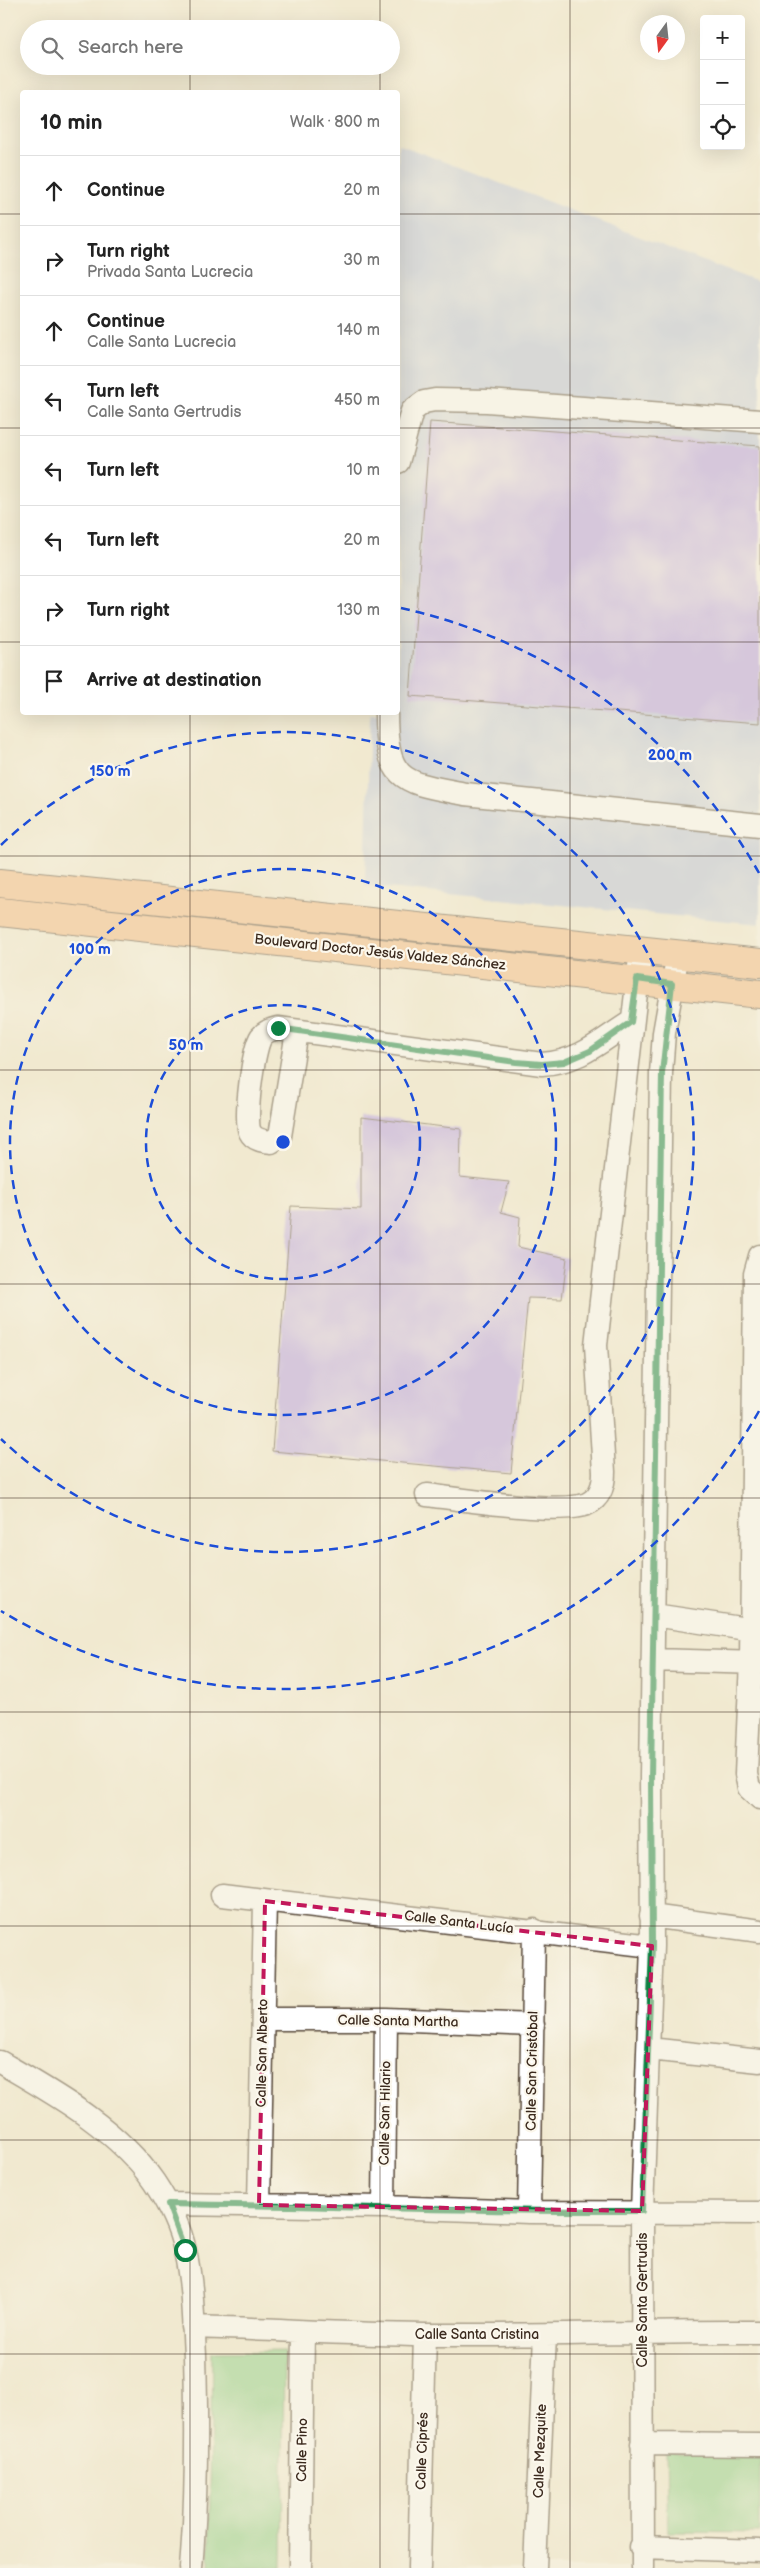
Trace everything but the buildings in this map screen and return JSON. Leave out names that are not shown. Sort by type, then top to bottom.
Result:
[{"type":"main road","points":[[0,883],[760,962]]},
{"type":"main road","name":"Boulevard Doctor Jesús Valdez Sánchez","points":[[0,912],[637,979],[760,994]]},
{"type":"street","points":[[400,455],[412,412],[424,402],[435,400],[487,401],[760,421]]},
{"type":"street","points":[[386,715],[386,736],[395,769],[404,779],[427,788],[466,794],[760,825]]},
{"type":"street","points":[[427,1495],[498,1504],[579,1506],[595,1499],[603,1485],[604,1472],[596,1345],[631,1022],[641,949]]},
{"type":"street","name":"Calle Santa Gertrudis","points":[[642,2557],[642,2211],[652,1946],[653,1660],[661,1082],[664,1033],[678,953]]},
{"type":"street","points":[[297,1032],[542,1064],[564,1062],[590,1051],[631,1022]]},
{"type":"street","points":[[757,1265],[756,1662],[746,1774],[749,1788],[760,1798]]},
{"type":"street","points":[[654,1615],[756,1630]]},
{"type":"street","points":[[653,1660],[756,1662]]},
{"type":"street","name":"Calle Santa Lucía","points":[[222,1895],[534,1930],[652,1946]]},
{"type":"street","name":"Calle San Alberto","points":[[259,2205],[265,1901]]},
{"type":"street","points":[[651,1916],[760,1931]]},
{"type":"street","name":"Calle San Cristóbal","points":[[528,2212],[534,1930]]},
{"type":"street","name":"Calle Santa Martha","points":[[263,2019],[386,2019],[533,2025]]},
{"type":"street","name":"Calle San Hilario","points":[[384,2207],[386,2019]]},
{"type":"street","points":[[649,2049],[760,2060]]},
{"type":"street","points":[[0,2062],[62,2099],[115,2139],[153,2180],[168,2204],[185,2250],[194,2327],[197,2438],[191,2568]]},
{"type":"street","points":[[168,2204],[384,2207],[528,2212],[760,2213]]},
{"type":"street","name":"Calle Santa Cristina","points":[[194,2327],[425,2335],[642,2331],[760,2332]]},
{"type":"street","name":"Calle Pino","points":[[300,2568],[303,2332]]},
{"type":"street","name":"Calle Mezquite","points":[[535,2568],[545,2334]]},
{"type":"street","name":"Calle Ciprés","points":[[419,2568],[425,2335]]},
{"type":"street","points":[[642,2444],[760,2445]]},
{"type":"street","points":[[642,2557],[760,2551]]},
{"type":"highlighted area","points":[[265,1901],[652,1946],[642,2211],[259,2205]]},
{"type":"shaded area","points":[[400,145],[760,283],[760,924],[365,886],[370,715],[400,715]]},
{"type":"green space","points":[[284,2351],[282,2568],[209,2568],[212,2352]]},
{"type":"green space","points":[[666,2452],[760,2453],[760,2533],[668,2532]]},
{"type":"route","points":[[185,2250],[168,2204],[384,2207],[528,2212],[642,2211],[652,1946],[651,1777],[662,1073],[664,1033],[672,984],[637,979],[631,1022],[602,1040],[590,1051],[564,1062],[542,1064],[516,1062],[335,1038],[278,1028]]}]
